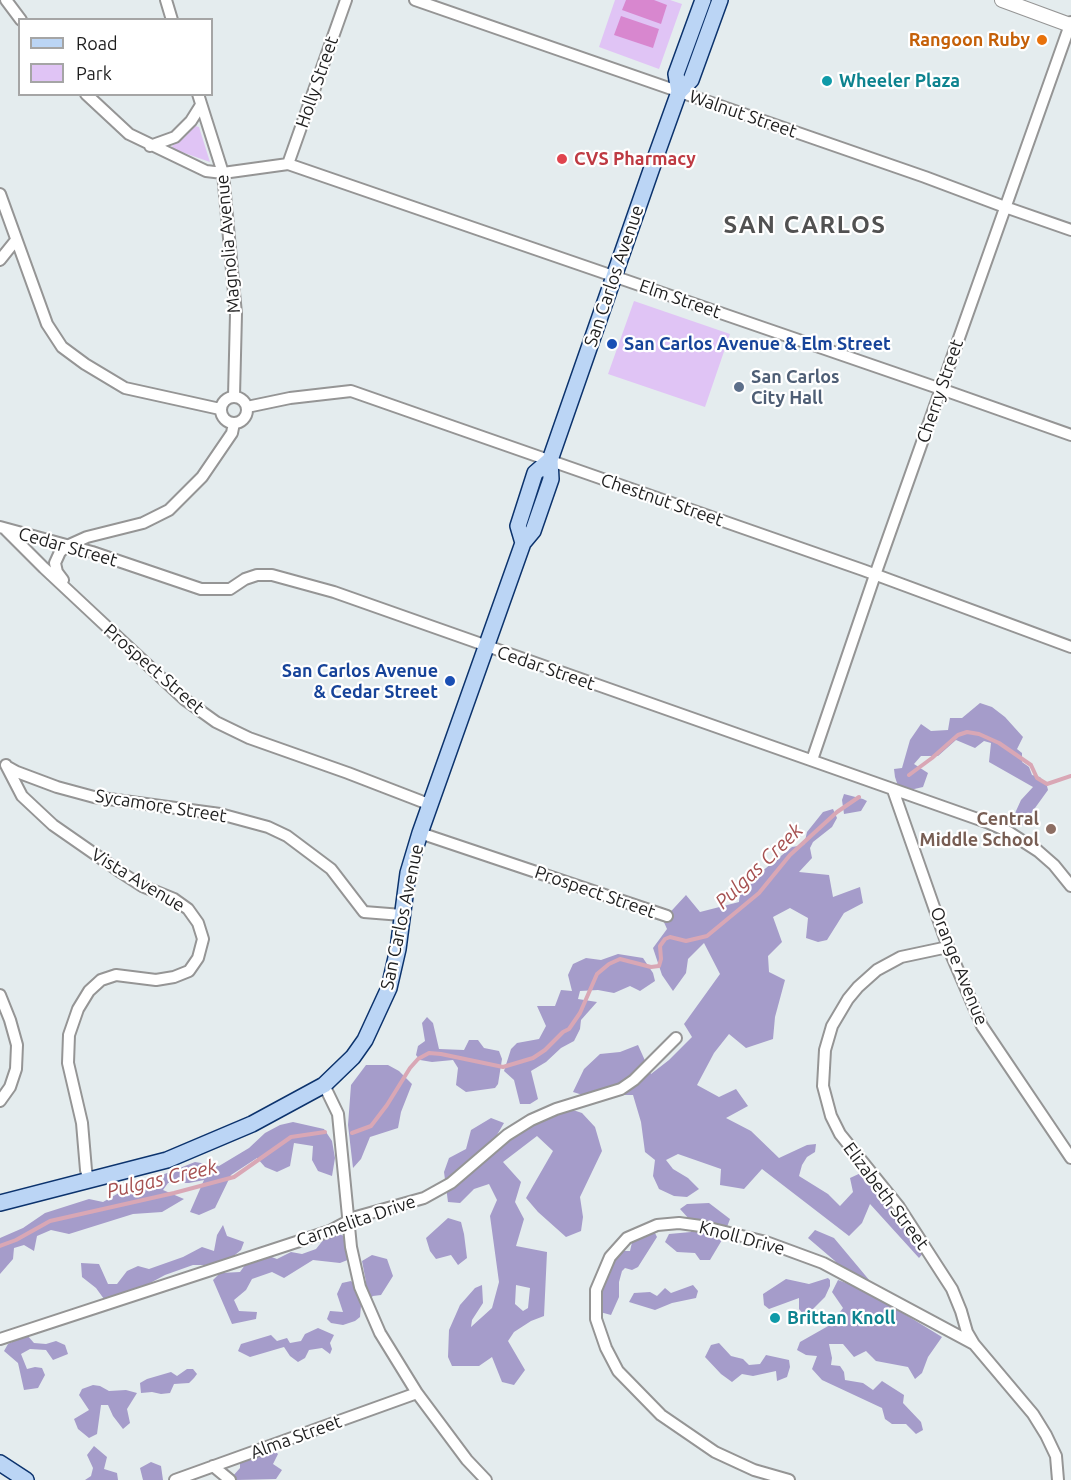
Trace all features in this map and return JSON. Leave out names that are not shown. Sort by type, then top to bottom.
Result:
[{"type":"main road","name":"San Carlos Avenue","points":[[679,92],[676,74],[703,0]]},
{"type":"main road","name":"San Carlos Avenue","points":[[0,1203],[166,1160],[252,1124],[324,1086],[365,1040],[389,988],[398,949],[408,873],[420,833],[523,543],[533,531],[551,479],[550,460],[679,92],[691,80],[720,0]]},
{"type":"main road","points":[[0,1463],[26,1480]]},
{"type":"street","points":[[6,0],[20,18]]},
{"type":"street","points":[[166,0],[171,18]]},
{"type":"street","name":"Holly Street","points":[[288,164],[345,0]]},
{"type":"street","name":"Walnut Street","points":[[415,0],[1071,230]]},
{"type":"street","points":[[1002,0],[1071,23]]},
{"type":"street","name":"Cherry Street","points":[[812,759],[1071,23]]},
{"type":"street","name":"Elm Street","points":[[88,96],[129,134],[206,171],[223,172],[288,164],[941,388],[1071,435]]},
{"type":"street","points":[[150,146],[175,137],[191,121],[199,100]]},
{"type":"street","name":"Magnolia Avenue","points":[[199,100],[223,172],[236,314],[234,396]]},
{"type":"street","points":[[0,194],[47,324],[62,347],[125,388],[220,409]]},
{"type":"street","points":[[0,260],[16,240]]},
{"type":"street","name":"Chestnut Street","points":[[247,407],[290,398],[351,391],[875,575],[1071,647]]},
{"type":"street","points":[[234,396],[242,400],[247,407],[246,416],[234,423],[222,417],[220,409],[222,402],[234,396]]},
{"type":"street","points":[[76,597],[56,568],[55,563],[60,552],[67,546],[87,537],[143,523],[169,510],[202,477],[232,433],[234,423]]},
{"type":"street","name":"Cedar Street","points":[[3,528],[92,552],[201,589],[230,589],[245,579],[272,574],[334,592],[812,759],[1007,831],[1038,851],[1054,865],[1071,886]]},
{"type":"street","name":"Prospect Street","points":[[3,528],[184,699],[216,722],[249,738],[431,805]]},
{"type":"street","name":"Sycamore Street","points":[[3,764],[16,772],[57,787],[94,797],[220,814],[268,828],[287,836],[331,869],[364,912],[402,915]]},
{"type":"street","name":"Vista Avenue","points":[[3,764],[22,796],[53,825],[142,886],[174,899],[188,909],[198,923],[203,939],[198,958],[189,971],[174,977],[156,980],[116,975],[101,980],[89,991],[78,1009],[69,1035],[68,1064],[82,1123],[89,1181]]},
{"type":"street","name":"Orange Avenue","points":[[893,790],[948,947],[982,1026],[1071,1158]]},
{"type":"street","name":"Prospect Street","points":[[420,833],[667,916]]},
{"type":"street","name":"Elizabeth Street","points":[[948,947],[901,957],[877,970],[858,987],[832,1026],[825,1050],[823,1086],[831,1116],[840,1134],[899,1207],[952,1289],[967,1332],[974,1344],[1033,1414],[1046,1435],[1056,1456],[1058,1480]]},
{"type":"street","points":[[0,995],[17,1045],[16,1069],[10,1088],[0,1101]]},
{"type":"street","name":"Carmelita Drive","points":[[0,1339],[330,1231],[348,1221],[424,1198],[451,1183],[507,1135],[531,1120],[556,1109],[621,1089],[634,1080],[676,1038]]},
{"type":"street","points":[[324,1086],[338,1114],[351,1247],[360,1287],[380,1333],[417,1393],[467,1460],[486,1480]]},
{"type":"street","name":"Knoll Drive","points":[[789,1480],[754,1470],[715,1452],[661,1415],[618,1371],[606,1348],[596,1319],[596,1290],[610,1257],[627,1238],[657,1225],[679,1223],[766,1242],[823,1263],[974,1344]]},
{"type":"street","name":"Alma Street","points":[[175,1480],[417,1393]]},
{"type":"street","points":[[213,1466],[230,1480]]},
{"type":"shaded area","points":[[626,0],[654,0],[667,5],[661,24],[622,10]]},
{"type":"shaded area","points":[[621,16],[659,29],[653,48],[614,35]]},
{"type":"shaded area","points":[[980,703],[992,707],[1005,717],[1023,737],[1017,749],[1022,753],[1022,762],[1029,767],[1032,775],[1040,777],[1047,786],[1048,790],[1022,826],[1015,827],[1011,822],[1021,800],[1033,787],[989,762],[991,743],[984,741],[975,748],[956,740],[938,756],[921,756],[914,764],[928,773],[923,787],[910,790],[898,786],[894,769],[902,768],[910,740],[921,724],[931,731],[948,730],[950,718],[962,718]]},
{"type":"shaded area","points":[[844,794],[867,801],[861,811],[844,814],[842,800]]},
{"type":"shaded area","points":[[833,809],[837,818],[832,827],[813,842],[810,848],[812,858],[799,872],[829,875],[833,897],[860,887],[863,903],[844,913],[827,940],[818,942],[806,938],[808,918],[790,908],[773,917],[782,942],[768,956],[769,972],[785,980],[775,1017],[773,1039],[746,1048],[729,1034],[714,1053],[697,1085],[719,1097],[736,1089],[748,1106],[726,1118],[751,1131],[779,1158],[807,1145],[816,1144],[815,1152],[807,1157],[799,1176],[828,1194],[840,1206],[853,1192],[850,1178],[863,1172],[882,1193],[924,1252],[919,1258],[870,1204],[862,1223],[849,1236],[762,1169],[744,1189],[720,1185],[721,1169],[678,1154],[666,1160],[673,1169],[688,1178],[699,1189],[687,1197],[674,1196],[659,1189],[653,1176],[655,1160],[645,1152],[641,1122],[633,1095],[621,1095],[602,1101],[573,1092],[584,1069],[600,1054],[620,1052],[638,1045],[651,1074],[692,1037],[684,1024],[720,974],[704,943],[688,959],[686,973],[673,991],[662,975],[653,948],[667,929],[663,920],[686,895],[700,912],[739,902],[740,889],[792,847],[804,845],[807,832],[823,812]]},
{"type":"shaded area","points":[[618,954],[643,958],[653,973],[655,981],[640,991],[630,986],[614,993],[598,990],[580,991],[578,999],[597,1002],[581,1020],[580,1029],[574,1041],[531,1071],[538,1099],[530,1104],[520,1104],[514,1080],[504,1071],[511,1049],[517,1043],[539,1039],[546,1026],[537,1006],[555,1006],[561,990],[572,991],[568,975],[573,964],[586,958],[601,960]]},
{"type":"shaded area","points":[[427,1017],[433,1023],[439,1049],[464,1050],[469,1040],[478,1040],[484,1048],[499,1051],[502,1059],[498,1084],[495,1088],[466,1092],[456,1085],[458,1068],[453,1060],[432,1062],[420,1060],[416,1055],[418,1046],[425,1041],[422,1023]]},
{"type":"shaded area","points":[[366,1065],[388,1065],[399,1071],[412,1084],[401,1112],[398,1128],[370,1137],[361,1159],[353,1168],[348,1125],[351,1085]]},
{"type":"shaded area","points":[[573,1110],[582,1113],[595,1127],[602,1151],[580,1197],[583,1217],[581,1231],[566,1237],[526,1198],[553,1151],[537,1136],[503,1162],[521,1182],[515,1202],[524,1219],[516,1246],[547,1252],[544,1316],[514,1332],[508,1341],[525,1370],[514,1385],[502,1382],[492,1357],[479,1366],[452,1366],[448,1357],[449,1330],[460,1305],[475,1288],[482,1285],[483,1303],[472,1320],[471,1327],[492,1308],[499,1282],[490,1216],[497,1200],[489,1184],[474,1189],[460,1203],[448,1202],[444,1172],[449,1158],[466,1149],[471,1130],[491,1118],[504,1123],[494,1140],[506,1141],[544,1120]],"holes":[[[516,1285],[530,1288],[528,1308],[523,1311],[515,1304]]]},
{"type":"shaded area","points":[[293,1122],[324,1129],[332,1141],[335,1158],[332,1176],[318,1171],[312,1160],[313,1146],[294,1143],[290,1166],[277,1172],[265,1167],[257,1158],[231,1175],[215,1208],[199,1215],[190,1212],[204,1180],[168,1183],[163,1190],[184,1199],[162,1212],[133,1214],[69,1234],[51,1230],[37,1236],[34,1251],[24,1245],[14,1248],[13,1259],[0,1274],[0,1238],[23,1228],[45,1213],[89,1199],[103,1202],[124,1190],[195,1162],[219,1166],[249,1148],[265,1133],[280,1125]]},
{"type":"shaded area","points":[[709,1203],[730,1219],[722,1240],[710,1260],[700,1260],[695,1253],[677,1252],[665,1242],[669,1234],[691,1232],[690,1220],[680,1209],[687,1204]]},
{"type":"shaded area","points":[[448,1218],[461,1222],[464,1234],[467,1258],[458,1265],[451,1255],[436,1259],[430,1251],[426,1238]]},
{"type":"shaded area","points":[[223,1225],[227,1236],[244,1242],[241,1250],[230,1259],[205,1265],[193,1265],[165,1275],[139,1289],[104,1299],[96,1288],[82,1277],[81,1263],[99,1264],[108,1284],[117,1284],[127,1271],[138,1266],[149,1269],[183,1257],[202,1247],[214,1251],[217,1235]]},
{"type":"shaded area","points":[[815,1230],[834,1238],[898,1310],[942,1337],[928,1357],[922,1373],[915,1379],[908,1367],[876,1361],[866,1351],[854,1357],[843,1344],[829,1344],[831,1365],[840,1366],[845,1380],[863,1383],[873,1390],[882,1381],[904,1395],[903,1403],[921,1422],[923,1430],[916,1434],[906,1424],[892,1424],[885,1419],[882,1408],[822,1380],[812,1369],[817,1356],[806,1355],[797,1350],[800,1342],[830,1325],[843,1308],[832,1292],[838,1280],[849,1284],[835,1261],[808,1238]]},
{"type":"shaded area","points":[[654,1231],[657,1237],[638,1267],[632,1270],[625,1268],[622,1271],[619,1297],[611,1315],[600,1312],[598,1291],[610,1274],[612,1259],[621,1251],[630,1251],[633,1238]]},
{"type":"shaded area","points":[[337,1234],[345,1236],[350,1259],[340,1263],[313,1260],[284,1278],[272,1272],[252,1279],[246,1290],[234,1300],[239,1311],[257,1312],[256,1319],[232,1324],[213,1280],[220,1273],[240,1272],[255,1251],[277,1259],[291,1252],[302,1254],[316,1249],[324,1239]]},
{"type":"shaded area","points":[[372,1255],[387,1259],[393,1276],[381,1295],[373,1296],[361,1306],[360,1317],[355,1321],[343,1325],[331,1323],[327,1319],[330,1311],[343,1312],[337,1294],[342,1283],[351,1281],[357,1287],[366,1282],[362,1261]]},
{"type":"shaded area","points":[[828,1278],[830,1286],[825,1297],[809,1313],[804,1315],[799,1309],[799,1298],[769,1309],[764,1305],[763,1294],[786,1279],[809,1284]]},
{"type":"shaded area","points":[[693,1285],[698,1291],[696,1298],[672,1303],[655,1310],[629,1302],[634,1293],[650,1292],[657,1296],[665,1288],[671,1293]]},
{"type":"shaded area","points":[[318,1328],[334,1335],[330,1343],[332,1349],[330,1354],[322,1348],[309,1350],[305,1358],[298,1362],[284,1347],[250,1357],[238,1351],[241,1344],[271,1335],[277,1341],[287,1338],[290,1343],[301,1341],[305,1334]]},
{"type":"shaded area","points":[[27,1335],[34,1343],[46,1344],[56,1341],[65,1345],[68,1354],[53,1360],[46,1350],[30,1349],[21,1354],[27,1369],[42,1368],[45,1375],[38,1388],[24,1390],[18,1363],[4,1351],[8,1344]]},
{"type":"shaded area","points":[[719,1343],[731,1356],[743,1359],[749,1365],[760,1364],[766,1355],[789,1360],[790,1367],[787,1377],[777,1381],[776,1371],[753,1376],[742,1374],[732,1382],[705,1357],[711,1345]]},
{"type":"shaded area","points":[[187,1369],[193,1369],[197,1374],[189,1383],[174,1384],[170,1393],[141,1393],[140,1383],[147,1379],[171,1372],[177,1376]]},
{"type":"shaded area","points":[[93,1385],[109,1391],[126,1390],[137,1393],[127,1409],[130,1423],[123,1429],[108,1405],[101,1405],[97,1434],[89,1438],[78,1429],[74,1419],[89,1410],[79,1395],[82,1389]]},
{"type":"shaded area","points":[[94,1446],[107,1457],[104,1469],[117,1473],[118,1480],[85,1480],[91,1476],[93,1468],[87,1455]]},
{"type":"shaded area","points":[[275,1451],[278,1454],[273,1464],[282,1470],[276,1479],[236,1480],[232,1477],[240,1468],[240,1459]]},
{"type":"shaded area","points":[[151,1462],[161,1466],[163,1480],[143,1480],[140,1468]]},
{"type":"green space","points":[[615,0],[670,0],[682,4],[659,69],[599,47]]},
{"type":"green space","points":[[195,126],[199,127],[210,162],[173,149],[172,146],[184,138]]},
{"type":"green space","points":[[634,301],[730,334],[705,407],[608,374]]},
{"type":"waterway","name":"Pulgas Creek","points":[[909,775],[958,735],[967,732],[979,734],[999,743],[1031,765],[1037,778],[1047,784],[1071,776]]},
{"type":"waterway","name":"Pulgas Creek","points":[[352,1133],[371,1126],[410,1068],[418,1059],[429,1053],[503,1067],[533,1058],[569,1029],[580,1013],[597,974],[609,964],[620,959],[651,967],[659,966],[660,946],[665,939],[670,937],[686,941],[707,936],[759,893],[790,855],[837,812],[859,797]]},
{"type":"waterway","name":"Pulgas Creek","points":[[0,1246],[50,1221],[234,1177],[291,1137],[325,1132]]},
{"type":"place","name":"Rangoon Ruby","points":[[1042,40]]},
{"type":"place","name":"Wheeler Plaza","points":[[827,81]]},
{"type":"place","name":"CVS Pharmacy","points":[[562,159]]},
{"type":"place","name":"San Carlos Avenue & Elm Street","points":[[612,344]]},
{"type":"place","name":"San Carlos City Hall","points":[[739,387]]},
{"type":"place","name":"San Carlos Avenue & Cedar Street","points":[[450,681]]},
{"type":"place","name":"Central Middle School","points":[[1051,829]]},
{"type":"place","name":"Brittan Knoll","points":[[775,1318]]},
{"type":"district","name":"SAN CARLOS","points":[[805,225]]}]
